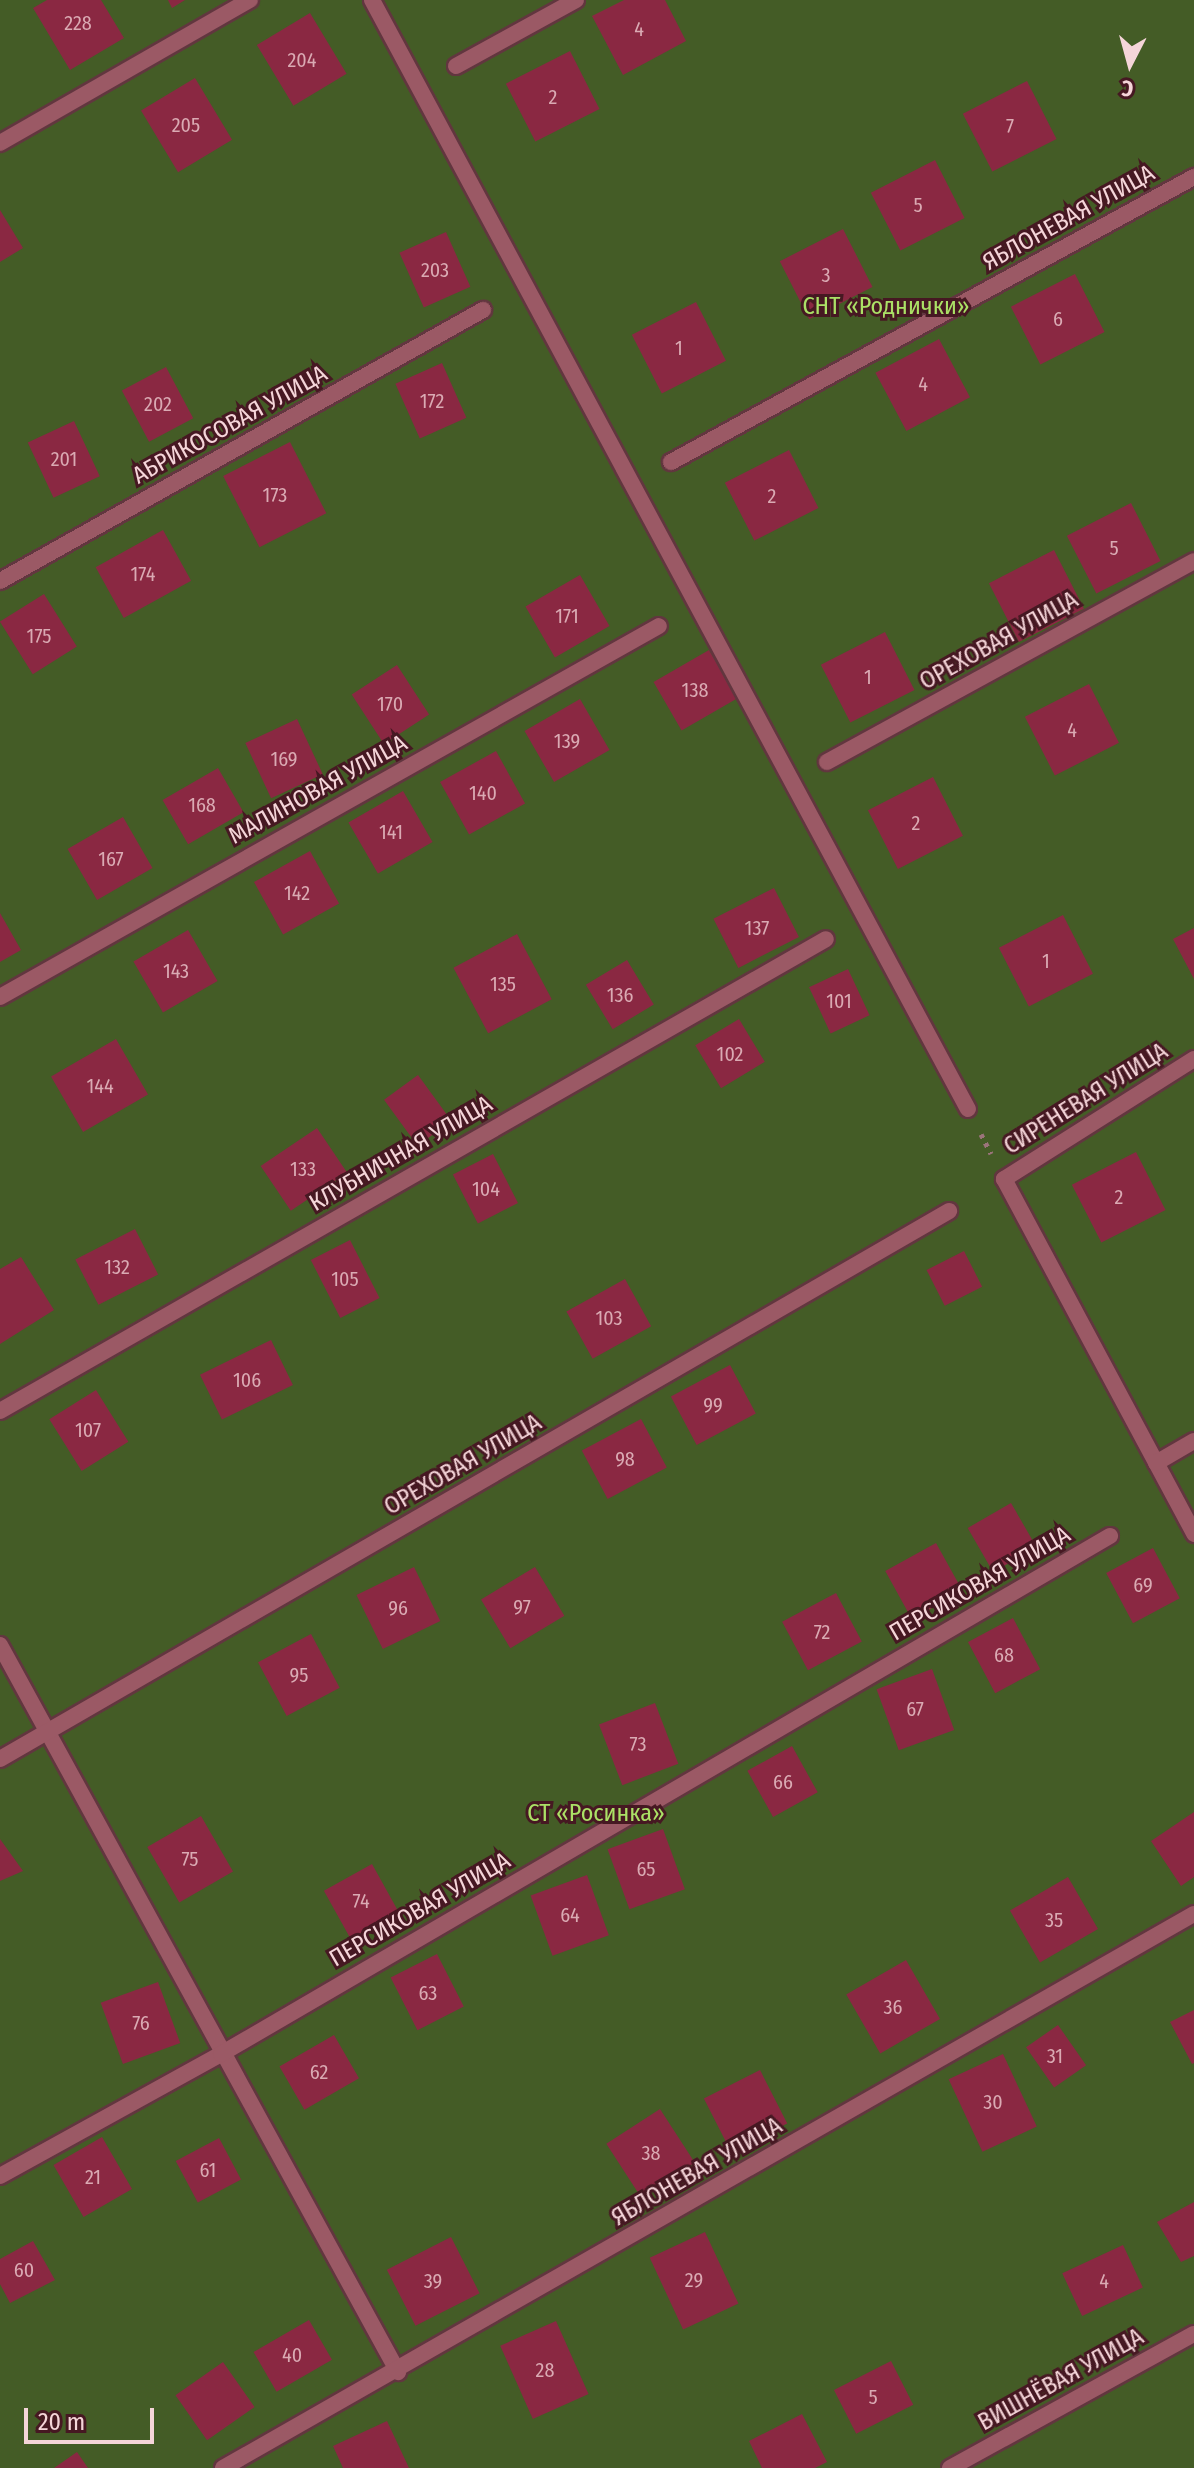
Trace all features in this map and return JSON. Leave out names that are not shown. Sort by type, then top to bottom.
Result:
[{"type":"street","points":[[0,143],[250,0]]},
{"type":"street","points":[[372,0],[968,1109]]},
{"type":"street","points":[[456,66],[576,0]]},
{"type":"street","name":"ЯБЛОНЕВАЯ УЛИЦА","points":[[671,462],[1194,177]]},
{"type":"street","name":"АБРИКОСОВАЯ УЛИЦА","points":[[0,581],[483,310]]},
{"type":"street","name":"ОРЕХОВАЯ УЛИЦА","points":[[827,762],[1194,561]]},
{"type":"street","name":"МАЛИНОВАЯ УЛИЦА","points":[[0,997],[659,626]]},
{"type":"street","name":"КЛУБНИЧНАЯ УЛИЦА","points":[[0,1411],[826,939]]},
{"type":"street","name":"СИРЕНЕВАЯ УЛИЦА","points":[[1004,1179],[1194,1059]]},
{"type":"street","points":[[1004,1179],[1194,1534]]},
{"type":"street","name":"ОРЕХОВАЯ УЛИЦА","points":[[0,1759],[949,1211]]},
{"type":"street","points":[[1156,1463],[1194,1441]]},
{"type":"street","name":"ПЕРСИКОВАЯ УЛИЦА","points":[[0,2176],[221,2054],[1110,1536]]},
{"type":"street","points":[[0,1645],[221,2054],[398,2372]]},
{"type":"street","name":"ЯБЛОНЕВАЯ УЛИЦА","points":[[223,2468],[398,2372],[1194,1914]]},
{"type":"street","name":"ВИШНЁВАЯ УЛИЦА","points":[[950,2468],[1194,2334]]},
{"type":"path","points":[[968,1109],[1004,1179]]},
{"type":"green space","name":"СТ «Росинка»","points":[[0,0],[1194,0],[1194,2468],[0,2468]]},
{"type":"building","points":[[47,0],[101,0],[124,38],[70,70],[33,8]]},
{"type":"building","points":[[168,0],[185,0],[172,8]]},
{"type":"building","points":[[624,0],[665,0],[686,41],[623,75],[592,16]]},
{"type":"building","points":[[310,13],[347,74],[293,106],[257,45]]},
{"type":"building","points":[[570,51],[600,109],[535,142],[506,84]]},
{"type":"building","points":[[195,78],[232,140],[178,172],[141,110]]},
{"type":"building","points":[[1027,81],[1057,139],[992,172],[963,114]]},
{"type":"building","points":[[935,160],[965,218],[900,251],[871,193]]},
{"type":"building","points":[[0,210],[23,248],[0,262]]},
{"type":"building","points":[[843,229],[873,287],[809,319],[780,261]]},
{"type":"building","points":[[446,232],[470,287],[424,308],[399,253]]},
{"type":"building","points":[[1075,274],[1105,332],[1040,365],[1011,307]]},
{"type":"building","points":[[696,302],[726,361],[662,393],[632,335]]},
{"type":"building","points":[[939,339],[970,397],[906,431],[875,373]]},
{"type":"building","points":[[442,363],[466,418],[420,439],[395,384]]},
{"type":"building","points":[[166,367],[193,418],[149,442],[122,390]]},
{"type":"building","points":[[74,421],[100,476],[54,498],[28,443]]},
{"type":"building","points":[[290,442],[326,513],[259,547],[223,476]]},
{"type":"building","points":[[789,450],[819,508],[754,541],[725,483]]},
{"type":"building","points":[[1131,503],[1161,561],[1096,594],[1067,536]]},
{"type":"building","points":[[163,530],[191,581],[124,618],[96,567]]},
{"type":"building","points":[[1054,550],[1084,609],[1019,642],[989,583]]},
{"type":"building","points":[[580,575],[610,626],[555,658],[525,606]]},
{"type":"building","points":[[44,594],[77,647],[33,674],[0,621]]},
{"type":"building","points":[[885,632],[915,690],[850,723],[821,665]]},
{"type":"building","points":[[709,650],[737,698],[682,730],[654,682]]},
{"type":"building","points":[[397,665],[429,714],[384,744],[352,694]]},
{"type":"building","points":[[1089,684],[1119,743],[1055,775],[1025,717]]},
{"type":"building","points":[[580,699],[610,750],[554,782],[525,731]]},
{"type":"building","points":[[297,719],[323,774],[271,798],[245,743]]},
{"type":"building","points":[[496,751],[525,803],[469,835],[440,782]]},
{"type":"building","points":[[218,768],[244,812],[188,844],[163,800]]},
{"type":"building","points":[[933,777],[963,836],[898,869],[868,810]]},
{"type":"building","points":[[403,791],[433,842],[378,874],[348,822]]},
{"type":"building","points":[[123,817],[152,868],[97,900],[68,849]]},
{"type":"building","points":[[310,851],[339,903],[283,935],[254,882]]},
{"type":"building","points":[[774,888],[799,937],[738,968],[713,919]]},
{"type":"building","points":[[0,913],[21,950],[0,962]]},
{"type":"building","points":[[1063,915],[1093,974],[1029,1006],[999,948]]},
{"type":"building","points":[[1194,928],[1194,979],[1173,939]]},
{"type":"building","points":[[188,930],[218,981],[163,1013],[133,962]]},
{"type":"building","points":[[517,934],[552,999],[488,1033],[453,968]]},
{"type":"building","points":[[627,960],[654,1005],[613,1029],[586,985]]},
{"type":"building","points":[[848,969],[870,1015],[831,1033],[809,987]]},
{"type":"building","points":[[739,1019],[765,1062],[721,1088],[695,1045]]},
{"type":"building","points":[[116,1039],[148,1094],[83,1132],[51,1076]]},
{"type":"building","points":[[418,1075],[452,1121],[418,1146],[384,1100]]},
{"type":"building","points":[[317,1128],[347,1173],[291,1211],[261,1166]]},
{"type":"building","points":[[1136,1152],[1166,1210],[1101,1243],[1072,1185]]},
{"type":"building","points":[[493,1154],[518,1203],[478,1223],[453,1174]]},
{"type":"building","points":[[135,1229],[158,1274],[98,1305],[75,1259]]},
{"type":"building","points":[[350,1240],[380,1298],[340,1318],[311,1260]]},
{"type":"building","points":[[964,1251],[982,1287],[945,1306],[927,1270]]},
{"type":"building","points":[[21,1257],[54,1310],[0,1344],[0,1269]]},
{"type":"building","points":[[625,1279],[651,1326],[593,1359],[566,1311]]},
{"type":"building","points":[[271,1340],[293,1385],[222,1420],[200,1375]]},
{"type":"building","points":[[730,1365],[756,1414],[697,1445],[671,1396]]},
{"type":"building","points":[[96,1390],[128,1442],[82,1471],[49,1419]]},
{"type":"building","points":[[641,1419],[667,1468],[608,1499],[582,1450]]},
{"type":"building","points":[[1011,1503],[1036,1547],[993,1572],[968,1528]]},
{"type":"building","points":[[936,1543],[963,1591],[912,1619],[885,1571]]},
{"type":"building","points":[[1153,1548],[1180,1598],[1133,1623],[1106,1573]]},
{"type":"building","points":[[414,1567],[440,1621],[383,1649],[356,1595]]},
{"type":"building","points":[[535,1567],[564,1616],[510,1648],[481,1599]]},
{"type":"building","points":[[836,1593],[862,1642],[808,1670],[782,1622]]},
{"type":"building","points":[[1013,1618],[1040,1669],[995,1693],[968,1642]]},
{"type":"building","points":[[311,1634],[340,1688],[287,1716],[258,1662]]},
{"type":"building","points":[[932,1669],[954,1730],[899,1750],[877,1689]]},
{"type":"building","points":[[655,1703],[678,1764],[622,1785],[599,1725]]},
{"type":"building","points":[[792,1746],[818,1792],[773,1817],[747,1771]]},
{"type":"building","points":[[1194,1812],[1194,1877],[1181,1886],[1151,1841]]},
{"type":"building","points":[[201,1816],[233,1871],[179,1902],[147,1847]]},
{"type":"building","points":[[663,1829],[685,1889],[629,1909],[608,1849]]},
{"type":"building","points":[[0,1839],[23,1871],[0,1881]]},
{"type":"building","points":[[372,1864],[399,1912],[351,1939],[324,1891]]},
{"type":"building","points":[[587,1875],[609,1935],[553,1956],[531,1896]]},
{"type":"building","points":[[1068,1877],[1098,1929],[1040,1962],[1010,1910]]},
{"type":"building","points":[[437,1954],[464,2007],[417,2030],[391,1978]]},
{"type":"building","points":[[906,1960],[940,2019],[880,2053],[846,1994]]},
{"type":"building","points":[[158,1982],[180,2043],[123,2064],[101,2003]]},
{"type":"building","points":[[1194,2010],[1194,2063],[1192,2064],[1170,2022]]},
{"type":"building","points":[[1058,2025],[1086,2065],[1054,2088],[1026,2047]]},
{"type":"building","points":[[334,2035],[359,2078],[304,2110],[279,2066]]},
{"type":"building","points":[[1003,2054],[1037,2127],[982,2152],[949,2079]]},
{"type":"building","points":[[760,2070],[787,2123],[731,2152],[704,2099]]},
{"type":"building","points":[[660,2109],[695,2163],[641,2198],[606,2144]]},
{"type":"building","points":[[102,2137],[132,2189],[84,2217],[54,2165]]},
{"type":"building","points":[[219,2138],[241,2179],[198,2203],[176,2161]]},
{"type":"building","points":[[1194,2202],[1194,2256],[1181,2262],[1157,2222]]},
{"type":"building","points":[[705,2232],[738,2304],[683,2329],[650,2258]]},
{"type":"building","points":[[451,2237],[480,2293],[415,2326],[387,2270]]},
{"type":"building","points":[[33,2241],[55,2280],[10,2303],[0,2284],[0,2259]]},
{"type":"building","points":[[1123,2245],[1143,2288],[1082,2316],[1062,2273]]},
{"type":"building","points":[[309,2320],[332,2360],[277,2392],[254,2352]]},
{"type":"building","points":[[556,2321],[589,2394],[533,2419],[500,2346]]},
{"type":"building","points":[[891,2361],[913,2405],[856,2434],[834,2390]]},
{"type":"building","points":[[223,2362],[255,2407],[207,2440],[175,2395]]},
{"type":"building","points":[[802,2414],[827,2462],[815,2468],[762,2468],[749,2441]]},
{"type":"building","points":[[387,2421],[409,2468],[343,2468],[333,2446]]},
{"type":"building","points":[[77,2452],[88,2468],[54,2468]]},
{"type":"park label","name":"СНТ «Роднички»","points":[[886,307]]}]
